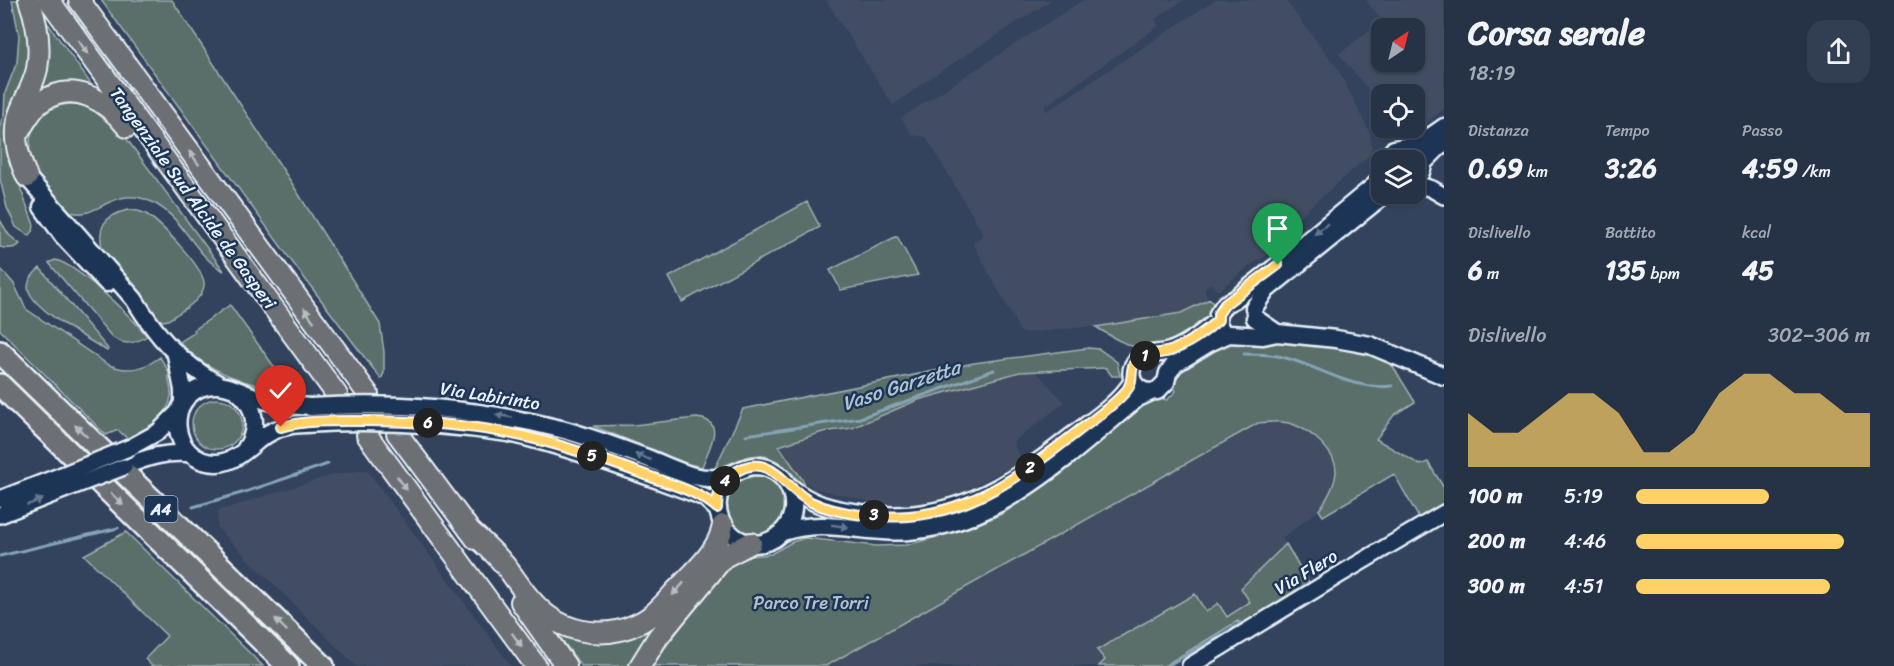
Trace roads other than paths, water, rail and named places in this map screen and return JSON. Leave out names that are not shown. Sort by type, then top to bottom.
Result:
[{"type":"highway","points":[[27,177],[17,152],[18,119],[34,81],[38,58],[36,27],[28,0]]},
{"type":"highway","name":"Tangenziale Sud Alcide de Gasperi","points":[[49,0],[338,395]]},
{"type":"highway","name":"Tangenziale Sud Alcide de Gasperi","points":[[79,0],[368,394]]},
{"type":"highway","points":[[18,132],[35,107],[48,98],[70,93],[92,97],[111,108],[146,152],[183,185]]},
{"type":"highway","name":"A4","points":[[0,352],[322,666]]},
{"type":"highway","name":"A4","points":[[0,385],[288,666]]},
{"type":"highway","points":[[397,433],[566,666]]},
{"type":"highway","points":[[367,435],[536,666]]},
{"type":"highway","points":[[469,530],[502,562],[545,614],[563,626],[574,630],[611,632],[638,624],[656,611],[701,564],[722,535],[708,497]]},
{"type":"highway","points":[[640,666],[658,637],[724,557],[751,543]]},
{"type":"main road","points":[[1393,150],[1421,143],[1444,127]]},
{"type":"main road","points":[[1425,166],[1444,142]]},
{"type":"main road","points":[[1410,146],[1416,150]]},
{"type":"main road","points":[[27,177],[35,197],[63,236],[129,305],[148,321],[174,352],[249,402],[255,420],[252,438],[241,453]]},
{"type":"main road","points":[[1151,392],[1140,389],[1133,381],[1131,373],[1136,362],[1143,356],[1154,356],[1181,345],[1208,328],[1218,320],[1222,308],[1371,188]]},
{"type":"main road","points":[[751,543],[768,541],[795,528],[818,525],[872,531],[904,532],[930,529],[961,520],[994,506],[1026,488],[1138,398],[1162,387],[1175,364],[1209,343],[1252,327],[1254,313],[1265,291],[1373,204]]},
{"type":"main road","points":[[1235,299],[1242,300],[1277,333]]},
{"type":"main road","points":[[1218,320],[1221,328],[1236,334],[1263,336],[1277,333],[1370,345],[1444,376]]},
{"type":"main road","points":[[174,352],[183,390],[177,420],[178,435],[192,454]]},
{"type":"main road","points":[[1154,356],[1164,362],[1168,373]]},
{"type":"main road","points":[[708,497],[731,474],[748,467],[767,468],[783,478],[789,486],[810,502],[845,511],[895,517],[922,515],[948,509],[999,487],[1031,468],[1108,408],[1133,381]]},
{"type":"main road","name":"Via Labirinto","points":[[181,407],[199,388],[227,387],[263,400],[287,405],[310,407],[352,404],[436,407],[520,419],[602,441],[708,497],[735,537],[751,543]]},
{"type":"main road","name":"Via Labirinto","points":[[192,454],[208,462],[217,463],[234,458],[271,432],[288,425],[386,421],[448,425],[509,433],[590,455],[708,497]]},
{"type":"main road","points":[[708,497],[722,486],[731,474]]},
{"type":"main road","points":[[783,532],[792,515],[794,505],[789,486]]},
{"type":"street","points":[[1425,179],[1444,195]]},
{"type":"street","name":"Via Labirinto","points":[[0,516],[158,432],[181,407]]},
{"type":"street","name":"Via Labirinto","points":[[0,499],[124,467],[156,455],[192,454]]},
{"type":"street","name":"Via Flero","points":[[1190,666],[1339,574],[1444,513]]},
{"type":"waterway","name":"Vaso Garzetta","points":[[1244,354],[1281,357],[1364,385],[1392,386]]},
{"type":"waterway","name":"Vaso Garzetta","points":[[746,435],[860,418],[994,370]]},
{"type":"waterway","name":"Vaso Garzetta","points":[[193,507],[328,464]]},
{"type":"waterway","name":"Vaso Garzetta","points":[[0,556],[118,528]]},
{"type":"waterway","points":[[1167,666],[1241,623]]},
{"type":"park label","name":"Parco Tre Torri","points":[[811,603]]}]
